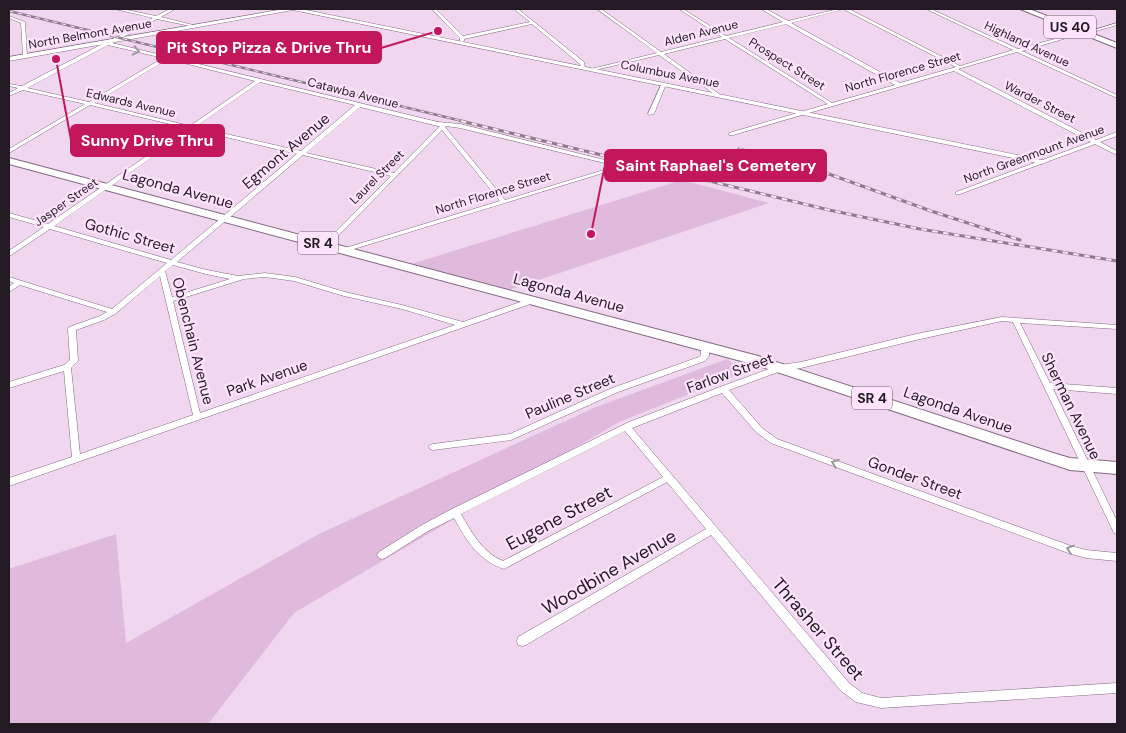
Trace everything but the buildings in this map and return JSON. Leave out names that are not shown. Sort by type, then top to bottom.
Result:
[{"type":"main road","name":"US 40","points":[[1023,9],[1117,46]]},
{"type":"main road","name":"Lagonda Avenue","points":[[9,161],[534,300],[780,368],[1053,460],[1085,466],[1117,468]]},
{"type":"street","points":[[117,9],[196,26]]},
{"type":"street","points":[[9,95],[174,9]]},
{"type":"street","name":"North Belmont Avenue","points":[[9,59],[293,9]]},
{"type":"street","name":"Columbus Avenue","points":[[293,9],[461,40],[582,68],[717,94],[1042,162]]},
{"type":"street","points":[[434,9],[461,40],[532,23]]},
{"type":"street","points":[[516,9],[582,63],[582,68]]},
{"type":"street","points":[[599,9],[717,94]]},
{"type":"street","name":"Prospect Street","points":[[681,9],[832,105]]},
{"type":"street","points":[[763,9],[898,85]]},
{"type":"street","name":"Alden Avenue","points":[[593,70],[844,9]]},
{"type":"street","name":"Warder Street","points":[[844,9],[1117,153]]},
{"type":"street","name":"Highland Avenue","points":[[928,9],[1117,97]]},
{"type":"street","points":[[9,17],[23,22],[25,56]]},
{"type":"street","name":"North Florence Street","points":[[731,134],[1017,50],[1117,24]]},
{"type":"street","name":"Catawba Avenue","points":[[106,43],[443,126],[460,126],[597,160]]},
{"type":"street","points":[[9,152],[167,58]]},
{"type":"street","name":"Jasper Street","points":[[9,254],[258,81]]},
{"type":"street","name":"Edwards Avenue","points":[[9,84],[396,175]]},
{"type":"street","points":[[651,114],[664,84]]},
{"type":"street","name":"Egmont Avenue","points":[[67,367],[74,361],[72,329],[113,312],[359,105]]},
{"type":"street","points":[[443,126],[504,202]]},
{"type":"street","name":"Laurel Street","points":[[326,245],[443,126]]},
{"type":"street","name":"North Greenmount Avenue","points":[[958,194],[1117,134]]},
{"type":"street","name":"North Florence Street","points":[[344,250],[623,166],[597,160]]},
{"type":"street","name":"Gothic Street","points":[[9,215],[228,278],[265,275],[296,279],[344,294],[402,307],[464,325]]},
{"type":"street","name":"Obenchain Avenue","points":[[162,271],[198,416]]},
{"type":"street","name":"Gothic Street","points":[[169,300],[244,277]]},
{"type":"street","points":[[9,279],[113,312]]},
{"type":"street","points":[[9,290],[20,282]]},
{"type":"street","name":"Park Avenue","points":[[9,482],[534,300]]},
{"type":"street","name":"Farlow Street","points":[[382,555],[455,512],[626,427],[780,368],[801,365],[907,339],[1002,319],[1117,327]]},
{"type":"street","name":"Sherman Avenue","points":[[1015,320],[1117,530]]},
{"type":"street","name":"Pauline Street","points":[[434,447],[511,437],[615,390],[702,359],[705,356],[705,347]]},
{"type":"street","points":[[9,385],[67,367],[76,458]]},
{"type":"street","points":[[1047,386],[1117,391]]},
{"type":"street","name":"Gonder Street","points":[[723,389],[758,430],[774,441],[1071,550],[1086,554],[1117,557]]},
{"type":"street","name":"Thrasher Street","points":[[626,427],[845,687],[860,698],[881,703],[1117,688]]},
{"type":"street","name":"Eugene Street","points":[[455,512],[486,554],[497,564],[504,566],[668,478]]},
{"type":"street","name":"Woodbine Avenue","points":[[522,641],[712,530]]},
{"type":"shaded area","points":[[682,180],[769,203],[503,292],[405,266]]},
{"type":"shaded area","points":[[727,359],[744,372],[619,422],[294,613],[208,724],[9,724],[9,569],[116,534],[126,643],[319,534],[596,407]]},
{"type":"railway","points":[[9,11],[466,122]]},
{"type":"railway","points":[[461,121],[829,210],[920,229],[1117,261]]},
{"type":"railway","points":[[739,149],[804,165],[931,211],[1020,240]]},
{"type":"place","name":"Pit Stop Pizza & Drive Thru","points":[[438,31]]},
{"type":"place","name":"Sunny Drive Thru","points":[[56,59]]},
{"type":"place","name":"Saint Raphael's Cemetery","points":[[591,234]]}]
